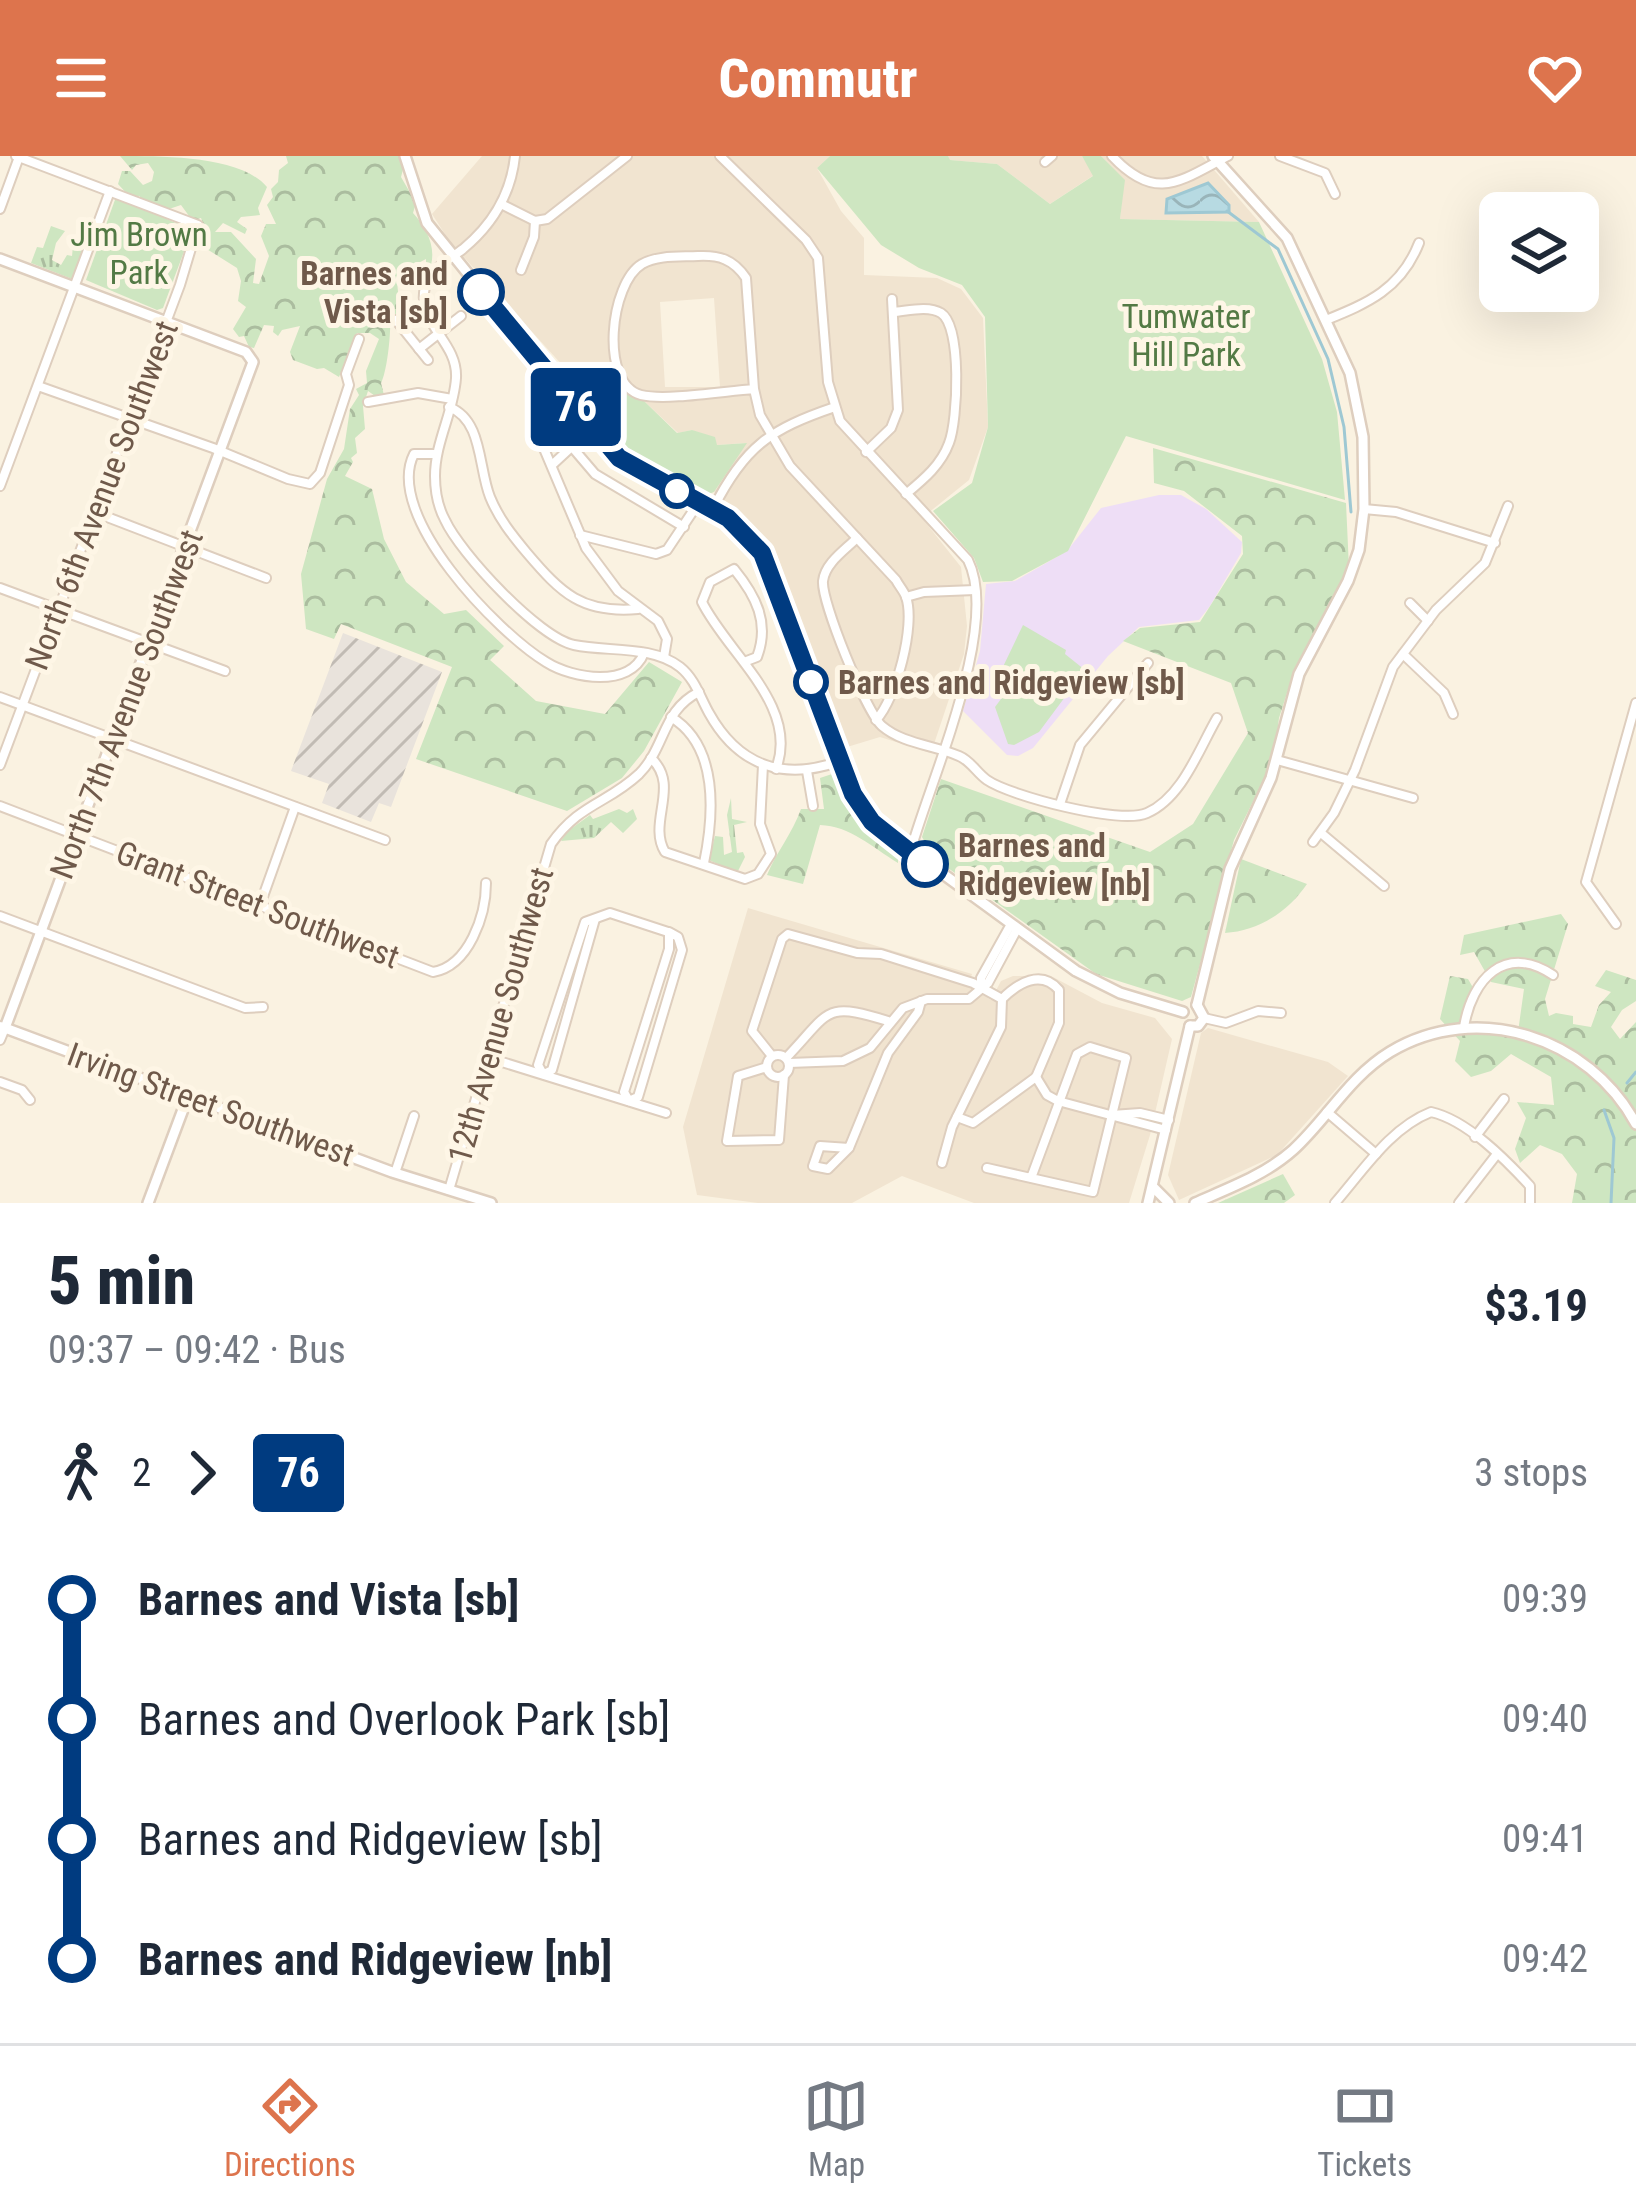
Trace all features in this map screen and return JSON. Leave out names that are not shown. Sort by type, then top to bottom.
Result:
[{"type":"street","points":[[405,156],[428,223],[592,428],[630,466],[740,528],[768,564],[840,761],[866,814],[910,853],[1076,971],[1120,993],[1183,1012]]},
{"type":"street","points":[[514,156],[501,204],[486,228],[428,278],[422,301],[456,366],[434,478],[445,522],[532,621],[570,644],[664,657],[687,673],[718,728],[763,765],[807,771],[840,761]]},
{"type":"street","points":[[501,204],[535,221],[557,213],[627,156]]},
{"type":"street","points":[[720,156],[806,240],[818,258],[828,382],[846,429],[968,560],[975,590],[971,659],[910,853]]},
{"type":"street","points":[[1112,156],[1132,175],[1160,184],[1189,178],[1215,159],[1228,156]]},
{"type":"street","points":[[1280,156],[1325,173],[1336,194]]},
{"type":"street","points":[[0,209],[17,157],[110,191],[0,486]]},
{"type":"street","points":[[1215,159],[1287,238],[1354,389],[1363,437],[1359,550],[1288,703],[1277,760],[1230,869],[1197,1005],[1204,1018],[1226,1023],[1258,1011],[1281,1013]]},
{"type":"street","name":"North 6th Avenue Southwest","points":[[0,765],[198,225],[110,191]]},
{"type":"street","points":[[521,270],[535,221]]},
{"type":"street","points":[[1326,320],[1387,291],[1407,269],[1419,243]]},
{"type":"street","points":[[754,389],[648,396],[629,389],[617,373],[615,333],[619,294],[630,274],[661,258],[713,256],[734,264],[749,287],[756,405],[790,466],[906,597],[906,643],[887,706],[876,720]]},
{"type":"street","points":[[0,260],[166,322]]},
{"type":"street","points":[[866,452],[897,416],[892,299]]},
{"type":"street","points":[[893,312],[938,311],[951,323],[953,332],[956,408],[952,437],[937,465],[907,494]]},
{"type":"street","points":[[419,349],[460,316]]},
{"type":"street","points":[[396,320],[428,360]]},
{"type":"street","name":"North 7th Avenue Southwest","points":[[0,1040],[253,367],[246,352],[166,322]]},
{"type":"street","points":[[38,386],[304,484],[320,473],[349,386],[346,374],[359,338]]},
{"type":"street","points":[[368,402],[418,393],[450,403],[472,424],[489,496],[501,520],[558,589],[591,606],[640,609]]},
{"type":"street","points":[[713,509],[737,466],[771,432],[835,407]]},
{"type":"street","points":[[664,657],[664,632],[658,621],[608,581],[580,535],[542,444],[539,425],[549,420],[595,474],[684,527]]},
{"type":"street","points":[[554,464],[592,428]]},
{"type":"street","points":[[436,454],[414,454],[410,462],[410,489],[420,526],[437,553],[502,625],[542,659],[579,674],[620,676],[639,663],[644,653]]},
{"type":"street","points":[[580,535],[656,554],[667,550],[699,502]]},
{"type":"street","points":[[1313,842],[1350,781],[1394,667],[1428,621],[1485,562],[1508,506]]},
{"type":"street","points":[[1364,509],[1396,512],[1495,543]]},
{"type":"street","points":[[94,512],[266,578]]},
{"type":"street","points":[[857,538],[829,566],[823,585],[864,702],[876,720],[900,737],[967,760],[994,783],[1106,817],[1129,819],[1150,812],[1174,791],[1217,718]]},
{"type":"street","points":[[745,662],[758,657],[765,635],[750,593],[734,569],[710,582],[702,602],[745,662],[780,730],[776,769]]},
{"type":"street","points":[[0,588],[225,671]]},
{"type":"street","points":[[906,597],[975,590]]},
{"type":"street","points":[[1410,603],[1428,621]]},
{"type":"street","points":[[1403,654],[1444,693],[1453,714]]},
{"type":"street","points":[[1060,804],[1080,745],[1148,663]]},
{"type":"street","name":"12th Avenue Southwest","points":[[448,1190],[550,844],[569,818],[638,774],[676,706],[699,692]]},
{"type":"street","points":[[0,698],[385,840]]},
{"type":"street","points":[[1616,924],[1586,883],[1636,703]]},
{"type":"street","points":[[671,717],[694,736],[707,775],[711,811],[704,863]]},
{"type":"street","points":[[651,758],[664,777],[659,842],[665,851],[750,879],[770,859],[772,849],[760,817],[763,765]]},
{"type":"street","points":[[1277,760],[1413,798]]},
{"type":"street","points":[[807,771],[813,806]]},
{"type":"street","name":"Grant Street Southwest","points":[[0,806],[434,972],[449,967],[478,927],[486,883]]},
{"type":"street","points":[[260,905],[295,807]]},
{"type":"street","points":[[1321,832],[1384,886]]},
{"type":"street","points":[[543,1074],[552,1070],[596,919],[610,913],[678,937],[682,950],[638,1097],[628,1101]]},
{"type":"street","points":[[0,916],[245,1008],[263,1007]]},
{"type":"street","points":[[1002,999],[981,987],[881,954],[857,953],[784,935],[752,1031],[772,1056],[788,1060],[827,1064],[857,1055],[870,1048],[903,1008],[921,1001],[969,999],[981,987],[988,983],[1013,928]]},
{"type":"street","points":[[1464,1028],[1467,1008],[1486,975],[1517,962],[1530,962],[1553,975]]},
{"type":"street","points":[[942,1163],[957,1118],[1001,1027],[1002,999],[1035,979],[1052,981],[1059,989],[1059,1023],[1036,1077],[974,1123],[957,1118]]},
{"type":"street","points":[[849,1148],[820,1146],[813,1166],[826,1170],[849,1148],[889,1053],[921,1001]]},
{"type":"street","points":[[1183,1012],[1197,1005]]},
{"type":"street","points":[[772,1056],[766,1066],[738,1076],[727,1142],[779,1140],[788,1060],[830,1014],[848,1009],[889,1022]]},
{"type":"street","points":[[1183,1012],[1190,1026],[1198,1026],[1204,1018]]},
{"type":"street","points":[[1148,1203],[1190,1026]]},
{"type":"street","name":"Irving Street Southwest","points":[[2,1027],[395,1173],[491,1203]]},
{"type":"street","points":[[1196,1203],[1280,1161],[1346,1088],[1389,1053],[1426,1036],[1464,1028],[1529,1035],[1565,1051],[1601,1078],[1636,1124]]},
{"type":"street","points":[[987,1168],[1031,1178],[1094,1192],[1126,1058],[1090,1047],[1077,1054],[1031,1178]]},
{"type":"street","points":[[486,1057],[666,1113]]},
{"type":"street","points":[[766,1066],[771,1075],[784,1075]]},
{"type":"street","points":[[1036,1077],[1047,1095],[1058,1101],[1167,1125]]},
{"type":"street","points":[[0,1082],[22,1090],[30,1100]]},
{"type":"street","points":[[148,1203],[188,1096]]},
{"type":"street","points":[[1474,1137],[1504,1099]]},
{"type":"street","points":[[1328,1112],[1376,1154]]},
{"type":"street","points":[[1335,1203],[1376,1154],[1408,1125],[1431,1112],[1443,1115],[1496,1154],[1530,1186],[1530,1203]]},
{"type":"street","points":[[395,1173],[414,1116]]},
{"type":"street","points":[[1460,1203],[1496,1154]]},
{"type":"street","points":[[1153,1187],[1169,1203]]},
{"type":"shaded area","points":[[482,156],[830,156],[817,168],[841,211],[864,238],[864,275],[937,278],[961,289],[983,318],[988,427],[969,480],[922,518],[961,567],[967,626],[964,654],[931,753],[880,737],[847,747],[777,555],[741,513],[714,492],[746,443],[716,445],[692,430],[678,433],[644,401],[627,395],[606,413],[450,242],[432,214]],"holes":[[[714,298],[720,387],[665,387],[660,302]]]},
{"type":"shaded area","points":[[948,156],[1082,156],[1094,175],[1050,204],[997,164],[949,160]]},
{"type":"shaded area","points":[[1101,156],[1202,156],[1259,222],[1120,219],[1124,180]]},
{"type":"shaded area","points":[[1181,495],[1206,509],[1242,542],[1241,553],[1199,620],[1139,627],[1108,656],[1033,748],[1018,756],[1007,755],[963,711],[980,651],[986,584],[1015,581],[1067,551],[1101,508]]},
{"type":"shaded area","points":[[343,633],[442,672],[391,807],[379,803],[371,822],[322,803],[329,784],[291,771]]},
{"type":"shaded area","points":[[748,908],[972,974],[968,986],[991,1000],[1001,981],[1013,976],[1051,976],[1102,1003],[1155,1018],[1172,1039],[1129,1203],[974,1203],[902,1176],[852,1203],[758,1203],[697,1195],[683,1127]]},
{"type":"shaded area","points":[[1208,1028],[1328,1062],[1348,1076],[1277,1155],[1179,1200],[1168,1175],[1201,1033]]},
{"type":"green space","points":[[120,156],[221,164],[267,187],[258,208],[260,215],[241,217],[237,222],[247,229],[245,234],[223,223],[215,232],[231,232],[256,259],[253,283],[259,284],[269,256],[261,236],[266,224],[276,224],[267,205],[279,170],[288,163],[286,156],[400,156],[405,162],[401,177],[416,203],[413,213],[429,237],[431,265],[426,266],[426,259],[403,271],[404,277],[397,282],[399,301],[390,321],[381,383],[384,395],[378,398],[368,391],[363,406],[365,429],[355,438],[357,453],[345,476],[372,489],[384,539],[406,582],[444,614],[466,610],[504,646],[490,660],[536,701],[605,714],[649,662],[682,682],[644,751],[622,778],[567,811],[416,759],[452,667],[341,624],[334,639],[306,629],[301,574],[327,479],[344,449],[350,409],[359,395],[356,389],[367,383],[366,371],[379,339],[357,333],[339,377],[293,360],[290,352],[300,326],[282,330],[278,336],[274,326],[264,325],[254,348],[249,347],[233,329],[246,307],[238,301],[241,281],[237,268],[202,246],[191,247],[207,233],[201,218],[192,220],[181,205],[160,212],[138,205],[140,196],[129,196],[118,184],[122,171],[130,171],[143,185],[152,181],[154,172],[148,163],[132,170]]},
{"type":"green space","name":"Tumwater Hill Park","points":[[830,156],[948,156],[950,160],[997,164],[1050,204],[1093,176],[1082,156],[1101,156],[1125,180],[1120,219],[1259,222],[1322,359],[1337,412],[1345,500],[1126,436],[1068,551],[1012,581],[983,582],[974,558],[933,511],[972,483],[988,427],[985,317],[962,285],[919,268],[881,245],[817,168]]},
{"type":"green space","name":"Jim Brown Park","points":[[116,197],[192,230],[163,308],[157,310],[86,280]]},
{"type":"green space","points":[[51,226],[65,231],[52,260],[61,265],[67,255],[72,256],[73,246],[85,250],[72,279],[31,263]]},
{"type":"green space","points":[[626,394],[644,401],[677,433],[692,430],[715,437],[717,445],[747,443],[714,492],[704,496],[660,473],[608,434],[597,421]]},
{"type":"green space","points":[[1153,448],[1346,503],[1349,568],[1294,671],[1279,718],[1274,759],[1234,840],[1191,997],[1182,1001],[1096,974],[934,858],[922,837],[941,779],[1150,852],[1193,824],[1248,733],[1231,683],[1123,641],[1140,628],[1200,622],[1243,554],[1242,536],[1184,491],[1154,483]]},
{"type":"green space","points":[[1023,625],[1066,650],[1085,670],[1039,732],[1014,745],[1008,744],[995,707],[1016,679],[1000,673]]},
{"type":"green space","points":[[832,774],[858,820],[898,856],[898,863],[851,833],[820,825],[803,884],[767,875],[801,809],[824,809],[820,778]]},
{"type":"green space","points":[[731,798],[732,819],[747,822],[734,825],[737,853],[745,857],[737,873],[709,860],[715,836],[723,837],[724,855],[732,852],[727,815]]},
{"type":"green space","points":[[619,809],[627,813],[633,809],[637,819],[623,833],[611,822],[594,838],[561,841],[590,815],[593,819]]},
{"type":"green space","points":[[1241,859],[1307,884],[1271,918],[1225,933]]},
{"type":"green space","points":[[1561,914],[1568,924],[1545,999],[1549,1016],[1573,1016],[1573,1024],[1591,1027],[1599,1005],[1611,992],[1595,986],[1606,970],[1636,980],[1636,1001],[1622,1010],[1611,1027],[1620,1039],[1636,1022],[1636,1203],[1572,1203],[1577,1174],[1562,1154],[1540,1145],[1520,1163],[1515,1149],[1526,1118],[1517,1102],[1554,1105],[1551,1077],[1511,1054],[1491,1071],[1471,1077],[1455,1061],[1460,1041],[1440,1019],[1450,976],[1468,979],[1475,991],[1465,1027],[1518,1032],[1524,989],[1491,982],[1474,952],[1460,955],[1464,935]]},
{"type":"green space","points":[[1283,1174],[1295,1195],[1284,1203],[1218,1203]]},
{"type":"water","points":[[1208,183],[1229,205],[1229,212],[1166,213],[1167,199]]},
{"type":"waterway","points":[[1227,211],[1278,249],[1328,359],[1344,427],[1351,512]]},
{"type":"waterway","points":[[1627,1083],[1636,1072]]},
{"type":"waterway","points":[[1604,1110],[1614,1138],[1611,1203]]},
{"type":"bus line","name":"76","points":[[481,292],[619,458],[728,518],[762,553],[853,794],[872,822],[925,864]]},
{"type":"place","name":"Barnes and Vista [sb]","points":[[481,292]]},
{"type":"place","name":"Barnes and Ridgeview [sb]","points":[[811,682]]},
{"type":"place","name":"Barnes and Ridgeview [nb]","points":[[925,864]]}]
